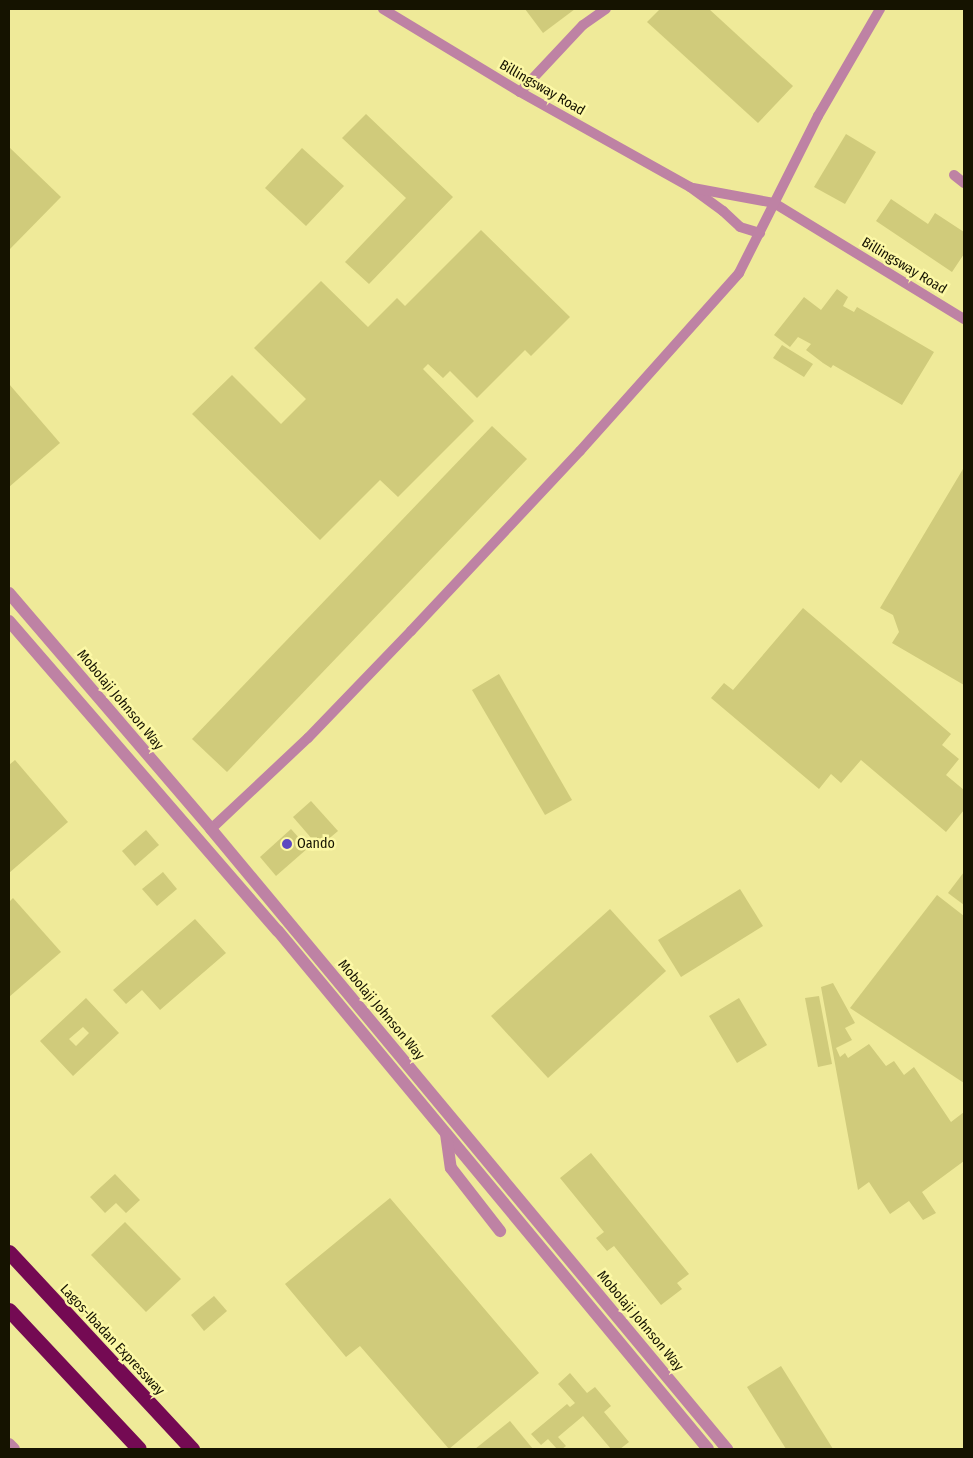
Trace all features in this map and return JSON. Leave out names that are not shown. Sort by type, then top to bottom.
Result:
[{"type":"highway","name":"Lagos-Ibadan Expressway","points":[[9,1252],[192,1449]]},
{"type":"highway","points":[[9,1310],[140,1449]]},
{"type":"street","name":"Billingsway Road","points":[[383,9],[520,92],[690,187],[723,211],[740,227],[760,233]]},
{"type":"street","points":[[520,92],[583,25],[606,9]]},
{"type":"street","points":[[211,830],[308,738],[574,458],[739,273],[818,116],[880,9]]},
{"type":"street","points":[[954,175],[964,183]]},
{"type":"street","name":"Billingsway Road","points":[[690,187],[774,203],[964,319]]},
{"type":"street","name":"Mobolaji Johnson Way","points":[[9,593],[211,830],[728,1449]]},
{"type":"street","name":"Mobolaji Johnson Way","points":[[9,621],[271,923],[708,1449]]},
{"type":"street","points":[[446,1134],[451,1168],[500,1231]]},
{"type":"street","points":[[9,1444],[14,1449]]},
{"type":"building","points":[[525,9],[575,9],[543,33]]},
{"type":"building","points":[[660,9],[709,9],[793,86],[758,123],[647,22]]},
{"type":"building","points":[[366,114],[453,197],[369,284],[345,262],[406,198],[342,138]]},
{"type":"building","points":[[846,134],[876,152],[845,204],[814,187]]},
{"type":"building","points":[[9,147],[61,197],[9,250]]},
{"type":"building","points":[[302,148],[344,186],[306,226],[265,188]]},
{"type":"building","points":[[891,199],[928,224],[935,213],[964,232],[964,254],[952,272],[876,221]]},
{"type":"building","points":[[481,230],[570,317],[531,356],[525,350],[477,398],[450,371],[443,378],[428,364],[423,369],[474,421],[398,497],[380,480],[320,540],[192,414],[232,375],[281,424],[306,399],[254,348],[321,281],[368,327],[397,298],[405,306]]},
{"type":"building","points":[[837,289],[848,297],[843,306],[854,312],[857,307],[934,352],[902,405],[833,365],[831,368],[823,363],[806,350],[811,344],[798,337],[790,347],[774,335],[804,297],[821,310]]},
{"type":"building","points":[[782,345],[813,364],[804,377],[773,358]]},
{"type":"building","points":[[9,384],[60,443],[9,487]]},
{"type":"building","points":[[492,426],[527,459],[227,772],[192,739]]},
{"type":"building","points":[[963,469],[964,685],[892,643],[899,632],[893,615],[880,608]]},
{"type":"building","points":[[803,608],[951,734],[942,745],[959,759],[946,775],[964,790],[964,810],[946,832],[861,760],[841,783],[831,774],[819,789],[711,698],[724,683],[733,690]]},
{"type":"building","points":[[499,674],[572,800],[545,815],[472,690]]},
{"type":"building","points":[[15,760],[68,822],[9,873],[9,765]]},
{"type":"building","points":[[311,801],[338,831],[319,847],[293,817]]},
{"type":"building","points":[[291,829],[308,848],[276,876],[260,857]]},
{"type":"building","points":[[146,830],[159,845],[135,866],[122,851]]},
{"type":"building","points":[[163,872],[177,889],[157,906],[142,889]]},
{"type":"building","points":[[964,872],[964,905],[948,893]]},
{"type":"building","points":[[740,889],[763,926],[681,977],[658,940]]},
{"type":"building","points":[[937,895],[964,916],[964,1083],[850,1008]]},
{"type":"building","points":[[13,898],[61,952],[9,997],[9,902]]},
{"type":"building","points":[[610,909],[666,971],[548,1078],[491,1016]]},
{"type":"building","points":[[195,919],[226,953],[160,1010],[142,990],[126,1004],[113,990]]},
{"type":"building","points":[[833,983],[855,1023],[845,1028],[852,1040],[836,1048],[840,1057],[845,1053],[848,1058],[869,1044],[886,1066],[894,1061],[904,1075],[914,1067],[951,1122],[964,1112],[964,1161],[922,1192],[936,1213],[923,1220],[909,1201],[890,1214],[869,1182],[858,1190],[821,987]]},
{"type":"building","points":[[819,996],[832,1064],[818,1067],[805,998]]},
{"type":"building","points":[[86,998],[119,1033],[73,1076],[40,1041]],"holes":[[[83,1027],[89,1033],[76,1046],[69,1039]]]},
{"type":"building","points":[[739,998],[767,1045],[737,1063],[709,1016]]},
{"type":"building","points":[[591,1153],[689,1274],[677,1283],[682,1289],[661,1305],[614,1246],[607,1251],[596,1238],[604,1232],[560,1178]]},
{"type":"building","points":[[115,1174],[140,1200],[126,1213],[116,1203],[105,1213],[90,1197]]},
{"type":"building","points":[[390,1198],[539,1373],[449,1449],[360,1346],[346,1357],[285,1284]]},
{"type":"building","points":[[125,1222],[181,1279],[146,1312],[91,1255]]},
{"type":"building","points":[[214,1296],[227,1311],[204,1331],[191,1315]]},
{"type":"building","points":[[781,1366],[833,1449],[786,1449],[747,1387]]},
{"type":"building","points":[[570,1373],[587,1393],[595,1387],[611,1406],[604,1412],[629,1442],[620,1449],[611,1449],[583,1416],[558,1437],[566,1446],[562,1449],[557,1449],[548,1439],[541,1445],[531,1434],[567,1404],[570,1407],[575,1403],[558,1384]]},
{"type":"building","points":[[510,1421],[533,1449],[475,1449]]},
{"type":"place","name":"Oando","points":[[287,844]]}]
